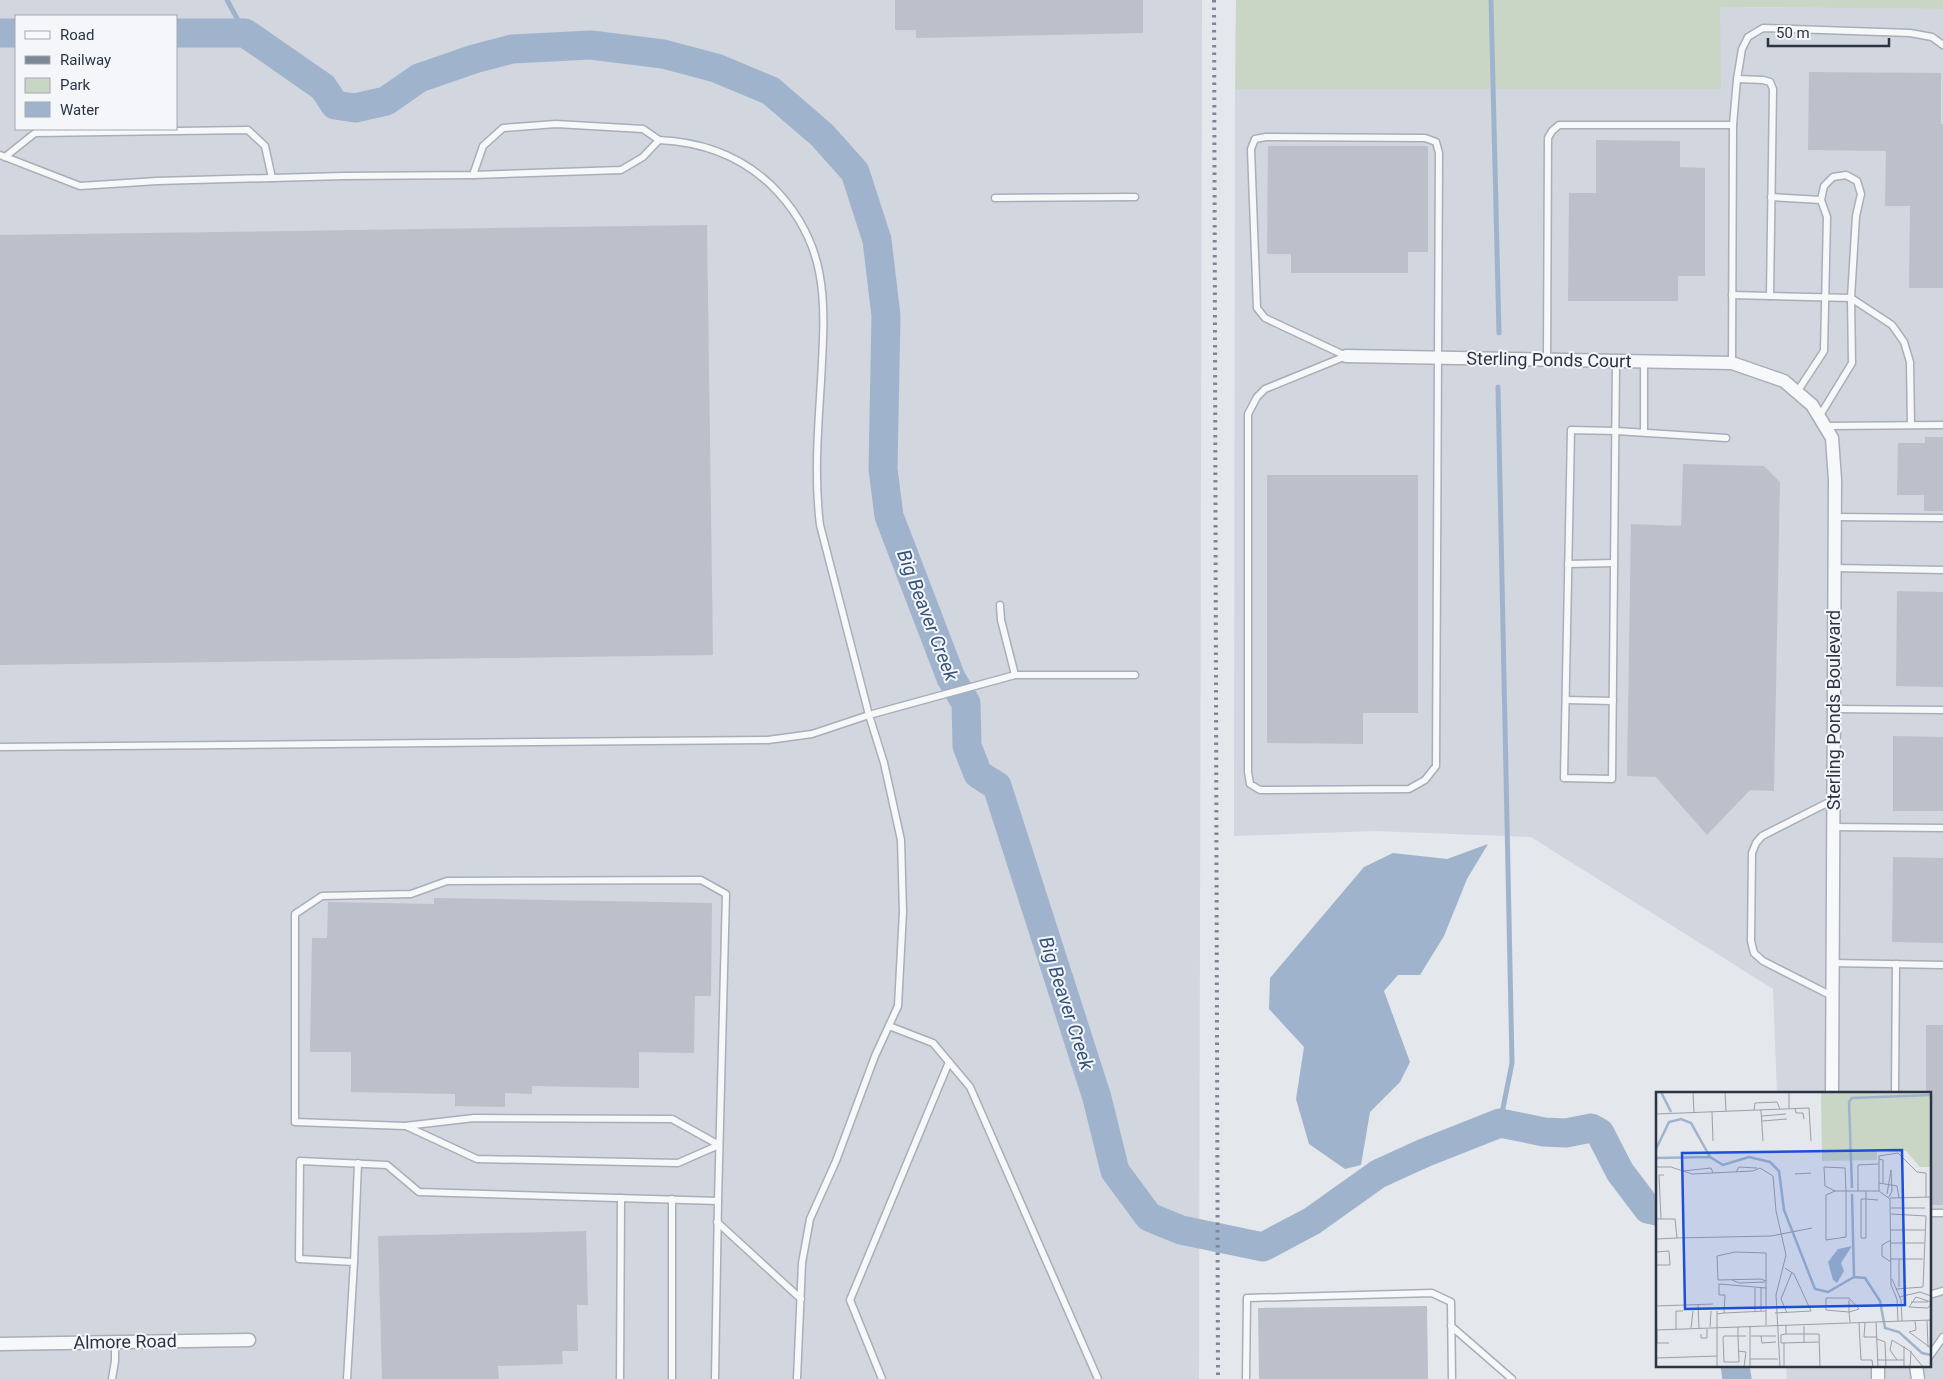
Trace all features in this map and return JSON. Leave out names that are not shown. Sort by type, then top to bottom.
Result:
[{"type":"street","name":"Sterling Ponds Court","points":[[1346,356],[1732,363],[1752,370]]},
{"type":"street","name":"Sterling Ponds Boulevard","points":[[1752,370],[1784,381],[1812,404],[1832,438],[1835,480],[1832,1092]]},
{"type":"street","name":"Almore Road","points":[[0,1344],[249,1340]]},
{"type":"street","points":[[1878,1366],[1878,1379]]},
{"type":"lane","points":[[1732,363],[1733,125],[1742,49],[1748,37],[1763,28],[1910,33],[1932,37],[1943,45]]},
{"type":"lane","points":[[1737,80],[1763,80],[1770,82],[1773,89],[1770,296]]},
{"type":"lane","points":[[474,175],[483,146],[503,128],[556,124],[643,129],[659,140],[682,141],[719,151],[746,165],[763,178],[795,214],[808,238],[817,262],[824,312],[817,454],[818,504],[826,552],[868,715],[884,763],[900,840],[903,912],[898,1006],[875,1056],[836,1161],[810,1219],[802,1263],[797,1379]]},
{"type":"lane","points":[[1547,360],[1548,138],[1552,131],[1559,125],[1733,125]]},
{"type":"lane","points":[[2,156],[35,133],[248,130],[265,146],[272,178]]},
{"type":"lane","points":[[1425,138],[1436,142],[1439,153],[1436,766],[1425,780],[1409,789],[1260,790],[1250,784],[1248,772],[1248,414],[1257,397],[1264,389],[1346,356],[1264,318],[1257,308],[1251,149],[1255,139],[1425,138]]},
{"type":"lane","points":[[2,156],[80,186],[157,181],[474,175],[621,170],[643,157],[659,140]]},
{"type":"lane","points":[[1797,392],[1824,351],[1827,217],[1820,200],[1824,186],[1832,177],[1846,175],[1857,181],[1861,194],[1856,216],[1851,298],[1852,362],[1822,421],[1943,425]]},
{"type":"lane","points":[[1772,196],[1820,200]]},
{"type":"lane","points":[[995,198],[1135,197]]},
{"type":"lane","points":[[1732,295],[1851,298],[1892,325],[1904,342],[1910,362],[1911,424]]},
{"type":"lane","points":[[1616,362],[1616,431],[1612,779],[1564,778],[1571,430],[1616,431],[1644,432],[1726,438]]},
{"type":"lane","points":[[1644,362],[1644,432]]},
{"type":"lane","points":[[1835,516],[1943,518]]},
{"type":"lane","points":[[1568,564],[1614,564]]},
{"type":"lane","points":[[1834,568],[1943,570]]},
{"type":"lane","points":[[1000,605],[1001,620],[1015,675]]},
{"type":"lane","points":[[0,747],[768,740],[812,734],[868,715],[1015,675],[1135,675]]},
{"type":"lane","points":[[1566,700],[1613,701]]},
{"type":"lane","points":[[1834,709],[1943,710]]},
{"type":"lane","points":[[1832,996],[1763,961],[1754,953],[1752,931],[1752,853],[1756,843],[1762,836],[1833,800]]},
{"type":"lane","points":[[1833,827],[1943,828]]},
{"type":"lane","points":[[715,1379],[717,1222],[726,894],[701,880],[447,881],[411,894],[322,896],[295,914],[295,1122],[405,1126],[474,1118],[672,1119],[719,1145]]},
{"type":"lane","points":[[1832,963],[1943,965]]},
{"type":"lane","points":[[1895,1092],[1896,964]]},
{"type":"lane","points":[[889,1026],[933,1043],[970,1087],[1098,1379]]},
{"type":"lane","points":[[882,1379],[850,1300],[949,1062]]},
{"type":"lane","points":[[405,1126],[477,1159],[678,1163],[719,1145]]},
{"type":"lane","points":[[354,1262],[299,1259],[300,1161],[358,1162],[387,1165],[419,1192],[718,1201]]},
{"type":"lane","points":[[347,1379],[358,1162]]},
{"type":"lane","points":[[620,1379],[621,1198]]},
{"type":"lane","points":[[672,1199],[672,1379]]},
{"type":"lane","points":[[1930,1213],[1943,1213]]},
{"type":"lane","points":[[717,1222],[801,1299]]},
{"type":"lane","points":[[1930,1295],[1943,1291]]},
{"type":"lane","points":[[1246,1379],[1247,1298],[1432,1293],[1451,1302],[1452,1379]]},
{"type":"lane","points":[[1451,1326],[1512,1379]]},
{"type":"lane","points":[[1930,1356],[1943,1337]]},
{"type":"lane","points":[[112,1379],[116,1361],[115,1342]]},
{"type":"shaded area","points":[[0,0],[1202,0],[1199,1379],[0,1379]]},
{"type":"shaded area","points":[[1720,7],[1943,9],[1943,1379],[1787,1379],[1786,1366],[1930,1366],[1930,1092],[1777,1092],[1773,989],[1531,837],[1373,831],[1234,836],[1235,89],[1720,89]]},
{"type":"green space","points":[[1236,0],[1943,0],[1943,9],[1720,7],[1721,89],[1235,89]]},
{"type":"water","points":[[1488,844],[1467,879],[1444,936],[1420,975],[1398,975],[1384,991],[1410,1062],[1400,1082],[1370,1112],[1361,1165],[1345,1169],[1309,1144],[1296,1099],[1304,1047],[1269,1009],[1270,978],[1364,867],[1393,853],[1447,859]]},
{"type":"building","points":[[895,0],[1143,0],[1143,33],[916,38],[916,30],[895,30]]},
{"type":"building","points":[[1809,72],[1941,73],[1941,124],[1943,124],[1943,288],[1909,288],[1910,206],[1885,206],[1886,151],[1808,150]]},
{"type":"building","points":[[1596,140],[1680,141],[1680,167],[1705,168],[1705,276],[1678,276],[1678,301],[1568,301],[1569,193],[1596,193]]},
{"type":"building","points":[[1268,146],[1428,146],[1428,252],[1408,252],[1408,273],[1291,273],[1291,254],[1267,254]]},
{"type":"building","points":[[707,225],[713,655],[0,665],[0,235]]},
{"type":"building","points":[[1925,437],[1943,437],[1943,511],[1924,511],[1924,495],[1897,495],[1898,443],[1925,443]]},
{"type":"building","points":[[1683,464],[1764,466],[1780,482],[1774,791],[1750,790],[1707,835],[1656,777],[1627,776],[1631,524],[1681,526]]},
{"type":"building","points":[[1267,475],[1418,475],[1418,713],[1363,713],[1363,744],[1267,743]]},
{"type":"building","points":[[1897,591],[1943,592],[1943,687],[1896,686]]},
{"type":"building","points":[[1893,736],[1943,737],[1943,811],[1893,811]]},
{"type":"building","points":[[1893,857],[1943,858],[1943,943],[1892,942]]},
{"type":"building","points":[[434,898],[712,903],[711,996],[695,996],[694,1053],[639,1052],[639,1088],[532,1086],[532,1094],[505,1093],[505,1107],[455,1106],[455,1094],[351,1092],[351,1052],[310,1052],[312,938],[327,938],[328,902],[434,904]]},
{"type":"building","points":[[1926,1025],[1943,1025],[1943,1205],[1930,1205],[1930,1092],[1926,1092]]},
{"type":"building","points":[[586,1231],[588,1305],[577,1305],[578,1351],[562,1351],[563,1364],[498,1366],[499,1379],[382,1379],[378,1236]]},
{"type":"building","points":[[1427,1306],[1428,1379],[1259,1379],[1258,1308]]},
{"type":"waterway","name":"Big Beaver Creek","points":[[227,0],[245,33]]},
{"type":"waterway","points":[[1491,0],[1499,333]]},
{"type":"waterway","points":[[0,33],[15,33]]},
{"type":"waterway","name":"Big Beaver Creek","points":[[178,33],[245,33],[323,87],[335,105],[355,108],[386,101],[419,78],[474,59],[512,49],[591,45],[663,54],[716,68],[771,91],[822,135],[855,172],[877,240],[886,316],[883,469],[889,516],[951,678],[966,703],[967,746],[978,774],[997,786],[1097,1098],[1115,1171],[1149,1217],[1181,1230],[1263,1247],[1312,1221],[1378,1174],[1424,1153],[1500,1123],[1544,1132],[1566,1133],[1591,1128],[1600,1133],[1620,1172],[1648,1209],[1656,1211]]},
{"type":"waterway","points":[[1498,387],[1512,1063],[1500,1123]]},
{"type":"waterway","name":"Big Beaver Creek","points":[[1735,1366],[1737,1379]]},
{"type":"railway","points":[[1214,0],[1218,1379]]}]
